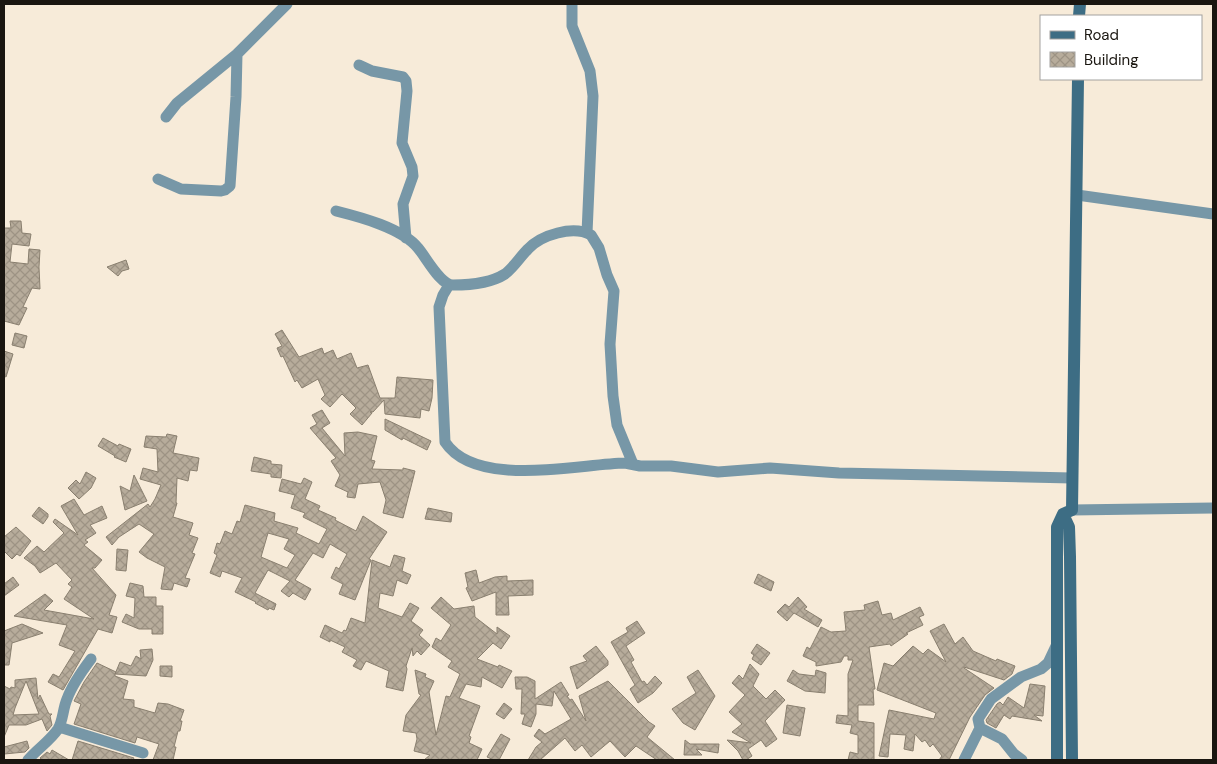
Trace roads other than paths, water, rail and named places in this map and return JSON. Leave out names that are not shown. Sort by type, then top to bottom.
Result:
[{"type":"street","points":[[166,117],[186,94],[237,54],[288,4]]},
{"type":"street","points":[[572,4],[572,26],[590,71],[594,96],[587,233]]},
{"type":"street","points":[[158,179],[187,190],[221,191],[230,186],[237,54]]},
{"type":"street","points":[[359,65],[372,71],[403,77],[406,81],[407,91],[402,143],[412,167],[413,176],[403,204],[406,238]]},
{"type":"street","points":[[1072,760],[1070,557],[1067,512],[1072,478],[1078,80]]},
{"type":"street","points":[[1077,195],[1213,214]]},
{"type":"street","points":[[336,211],[368,219],[406,238],[418,247],[442,280],[449,285],[477,283],[496,279],[509,270],[529,247],[564,231],[572,230],[587,233],[595,239],[614,291],[610,344],[613,396],[617,425],[632,464]]},
{"type":"street","points":[[449,285],[439,307],[444,436],[449,447],[470,461],[496,470],[533,471],[602,464],[632,464],[672,466],[718,472],[770,468],[839,473],[1072,478]]},
{"type":"street","points":[[1067,512],[1213,508]]},
{"type":"street","points":[[1057,760],[1057,527],[1067,512]]},
{"type":"street","points":[[964,760],[980,728],[978,719],[990,699],[1021,677],[1041,669],[1048,663],[1057,644]]},
{"type":"street","points":[[28,760],[47,742],[59,727],[67,698],[91,659]]},
{"type":"street","points":[[59,727],[143,753]]},
{"type":"street","points":[[980,728],[1002,740],[1022,760]]}]
